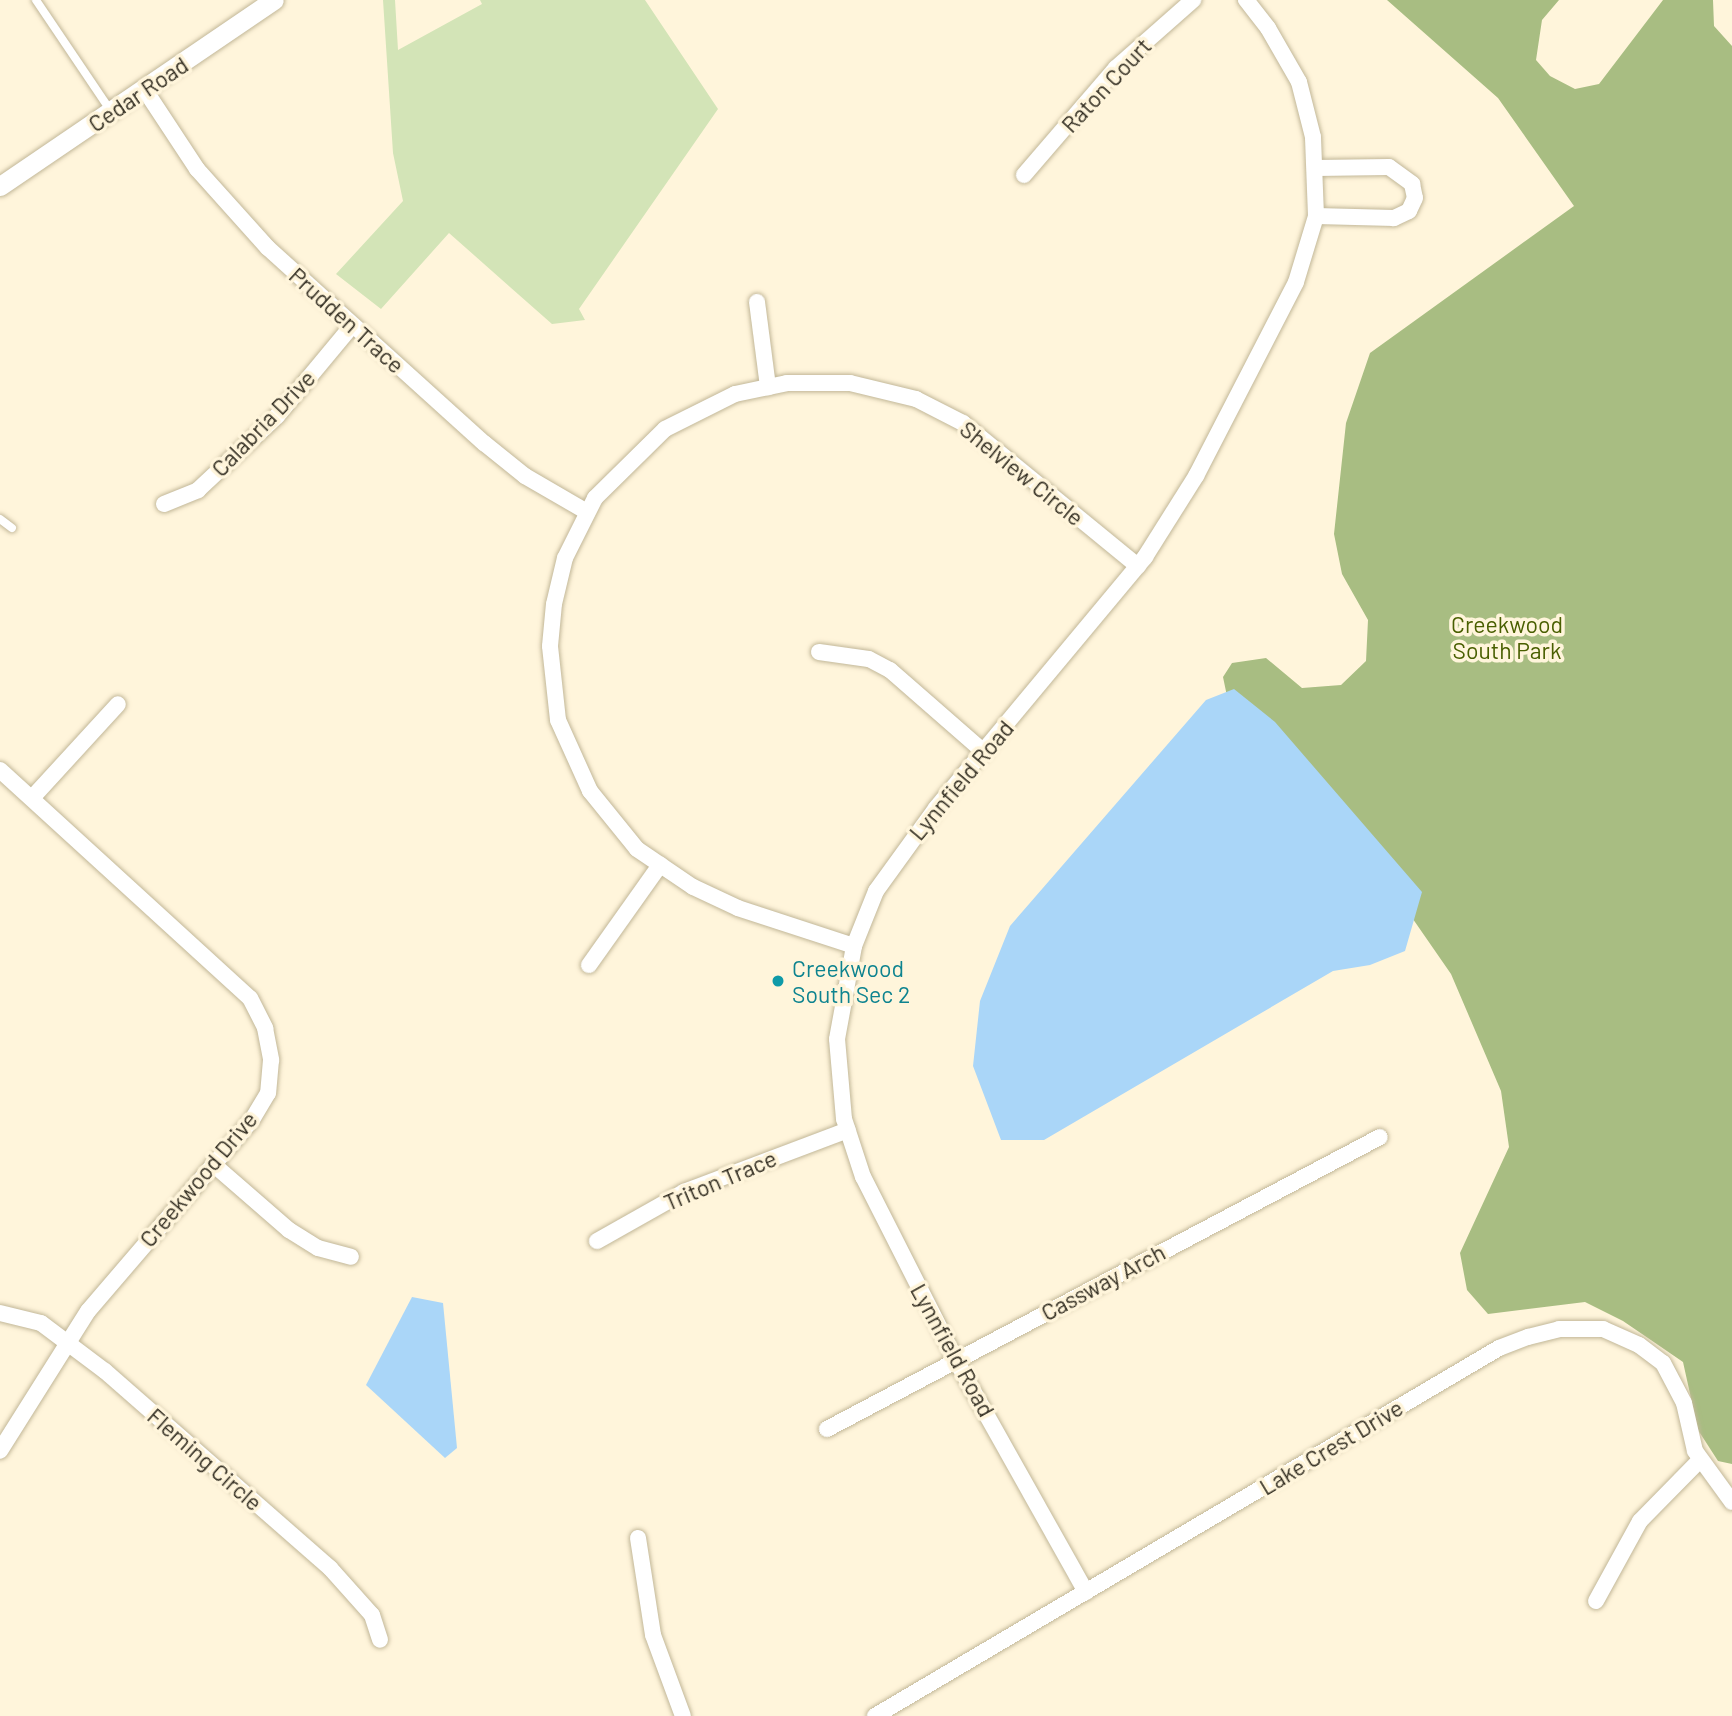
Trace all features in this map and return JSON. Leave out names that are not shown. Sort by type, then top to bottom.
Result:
[{"type":"street","name":"Cedar Road","points":[[0,186],[274,0]]},
{"type":"street","name":"Raton Court","points":[[1024,175],[1116,68],[1193,0]]},
{"type":"street","name":"Lynnfield Road","points":[[1086,1592],[956,1360],[877,1210],[848,1130],[837,1038],[854,946],[876,891],[901,853],[1138,566],[1196,477],[1285,305],[1316,216],[1313,137],[1299,82],[1268,28],[1246,0]]},
{"type":"street","name":"Prudden Trace","points":[[145,90],[220,195],[351,327],[526,476],[587,512]]},
{"type":"street","points":[[1316,169],[1390,167],[1412,184],[1415,198],[1409,211],[1394,218],[1316,216]]},
{"type":"street","points":[[757,302],[768,387]]},
{"type":"street","name":"Calabria Drive","points":[[164,504],[198,490],[277,416],[351,327]]},
{"type":"street","name":"Shelview Circle","points":[[854,946],[738,908],[693,887],[637,849],[590,791],[558,720],[550,646],[554,604],[565,558],[587,512],[608,481],[665,429],[735,394],[768,387],[849,383],[916,399],[963,424],[1009,458],[1138,566]]},
{"type":"street","points":[[819,652],[869,659],[890,670],[984,752]]},
{"type":"street","points":[[32,798],[118,704]]},
{"type":"street","name":"Creekwood Drive","points":[[0,770],[250,998],[265,1028],[271,1059],[268,1093],[251,1121],[113,1280],[66,1342],[0,1451]]},
{"type":"street","points":[[590,965],[660,865]]},
{"type":"street","name":"Triton Trace","points":[[597,1241],[684,1192],[848,1130]]},
{"type":"street","name":"Cassway Arch","points":[[827,1429],[1381,1137]]},
{"type":"street","points":[[213,1164],[289,1230],[318,1248],[351,1257]]},
{"type":"street","name":"Fleming Circle","points":[[0,1313],[26,1316],[66,1342],[330,1568],[372,1615],[380,1640]]},
{"type":"street","name":"Lake Crest Drive","points":[[875,1716],[1499,1348],[1559,1329],[1603,1329],[1639,1345],[1662,1363],[1684,1403],[1700,1460],[1732,1502]]},
{"type":"street","points":[[1596,1601],[1640,1521],[1700,1460]]},
{"type":"street","points":[[638,1538],[653,1635],[682,1716]]},
{"type":"lane","points":[[36,0],[111,111]]},
{"type":"lane","points":[[0,519],[12,528]]},
{"type":"green space","points":[[383,0],[395,0],[398,50],[482,4],[480,0],[645,0],[718,109],[579,309],[585,320],[552,324],[449,233],[381,309],[336,274],[403,201],[393,153]]},
{"type":"green space","name":"Creekwood South Park","points":[[1387,0],[1559,0],[1542,20],[1536,60],[1550,76],[1575,89],[1599,84],[1663,0],[1713,0],[1714,26],[1732,46],[1732,1464],[1718,1461],[1698,1430],[1683,1362],[1623,1321],[1585,1302],[1488,1314],[1467,1290],[1460,1253],[1509,1147],[1501,1091],[1451,974],[1334,805],[1228,701],[1223,677],[1232,663],[1266,658],[1302,688],[1341,685],[1366,661],[1368,620],[1342,574],[1334,534],[1346,423],[1370,353],[1574,206],[1498,98]]},
{"type":"water","points":[[1234,689],[1275,722],[1422,892],[1405,951],[1370,965],[1333,971],[1044,1140],[1001,1140],[973,1066],[980,1001],[1010,926],[1206,700]]},
{"type":"water","points":[[412,1297],[443,1303],[457,1448],[445,1458],[366,1385]]},
{"type":"place","name":"Creekwood South Sec 2","points":[[778,981]]}]
